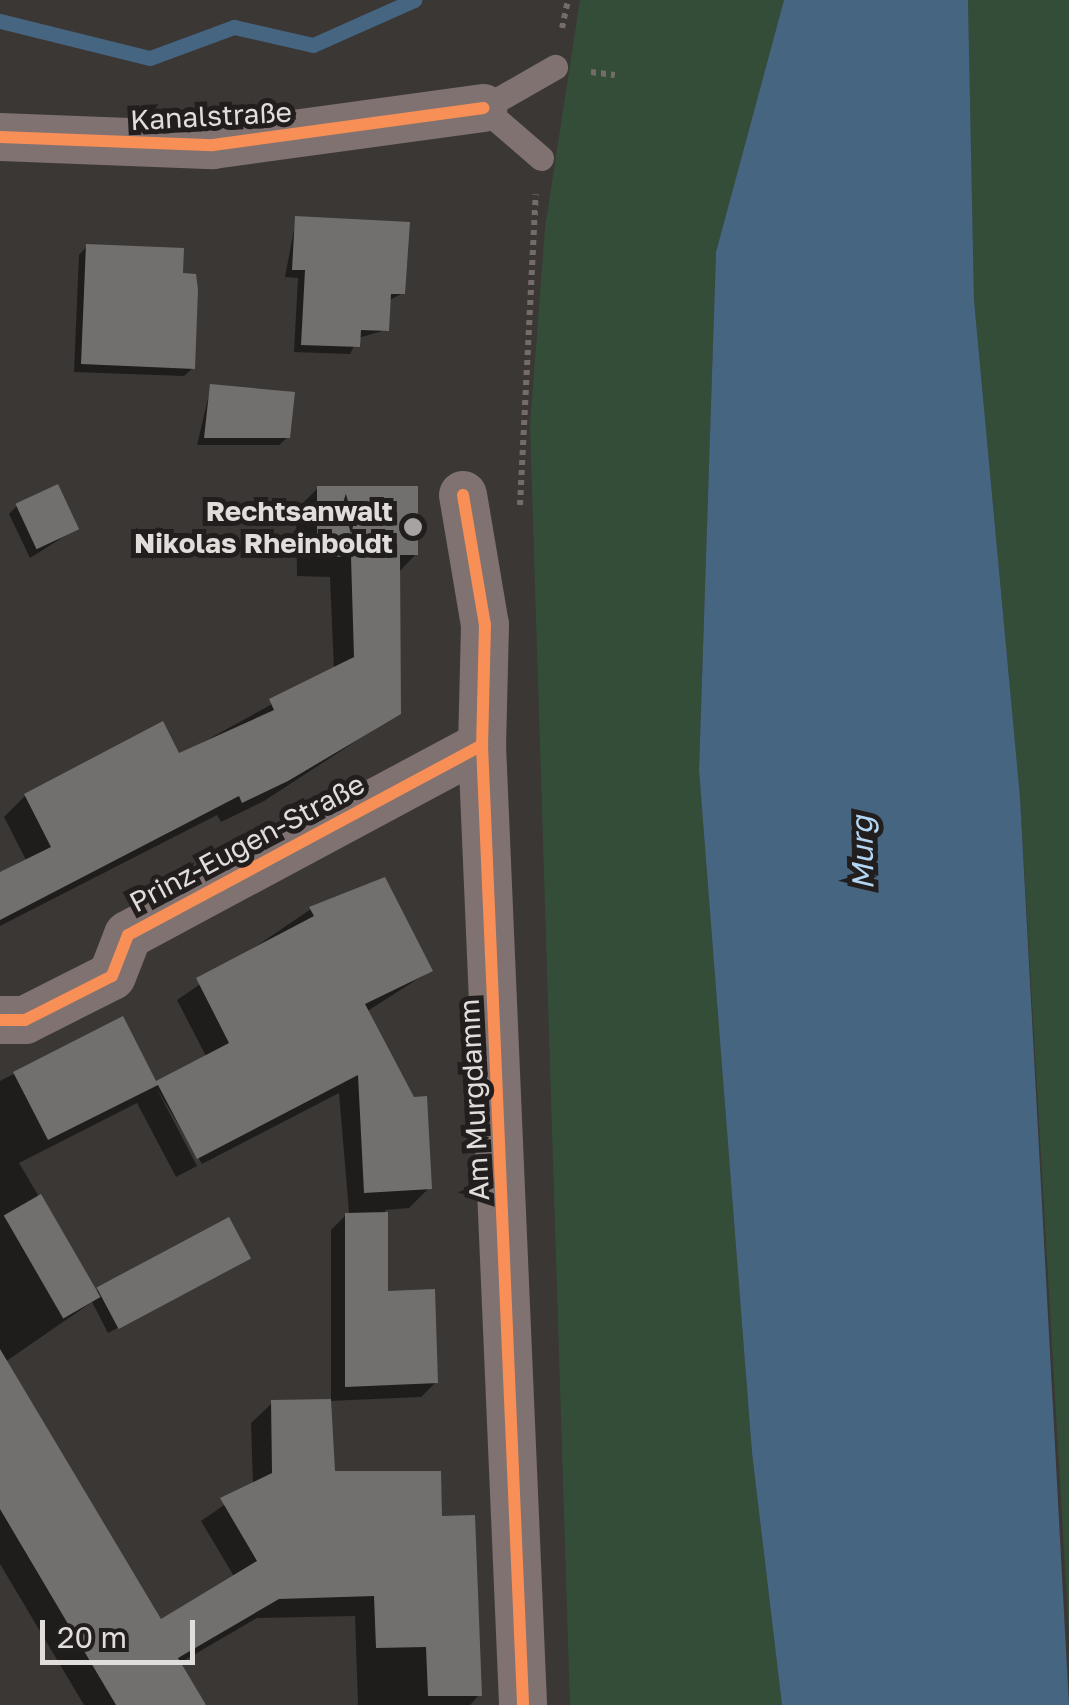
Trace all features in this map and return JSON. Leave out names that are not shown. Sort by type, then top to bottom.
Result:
[{"type":"street","name":"Kanalstraße","points":[[0,137],[212,145],[483,108]]},
{"type":"street","name":"Am Murgdamm","points":[[463,495],[485,625],[482,744],[522,1705]]},
{"type":"street","name":"Prinz-Eugen-Straße","points":[[0,1020],[25,1020],[112,976],[128,935],[482,744]]},
{"type":"lane","points":[[541,158],[483,108],[555,68]]},
{"type":"path","points":[[562,30],[568,0]]},
{"type":"path","points":[[520,516],[541,158]]},
{"type":"green space","points":[[580,0],[784,0],[716,252],[699,770],[752,1453],[782,1705],[570,1705],[530,426],[545,228]]},
{"type":"green space","points":[[968,0],[1069,0],[1069,1636],[1020,797],[974,300]]},
{"type":"water","name":"Murg","points":[[784,0],[968,0],[974,300],[1020,797],[1069,1705],[782,1705],[752,1453],[699,770],[716,252]]},
{"type":"building","points":[[295,216],[410,222],[405,294],[391,294],[389,331],[361,330],[360,347],[301,345],[305,270],[292,270]]},
{"type":"building","points":[[86,244],[184,248],[183,273],[196,274],[198,290],[195,369],[81,364]]},
{"type":"building","points":[[210,384],[295,392],[290,438],[204,438]]},
{"type":"building","points":[[58,484],[79,529],[37,549],[15,504]]},
{"type":"building","points":[[317,486],[418,486],[418,555],[400,555],[401,714],[288,781],[242,803],[239,796],[0,920],[0,872],[51,847],[24,794],[163,721],[179,753],[274,710],[269,699],[354,657],[351,557],[317,556]]},
{"type":"building","points":[[385,877],[433,971],[365,1004],[414,1097],[427,1096],[432,1189],[364,1193],[358,1075],[197,1159],[158,1085],[48,1140],[13,1072],[123,1016],[156,1081],[229,1043],[196,978],[314,916],[309,907]]},
{"type":"building","points":[[41,1194],[100,1297],[63,1319],[4,1216]]},
{"type":"building","points":[[388,1212],[388,1291],[435,1289],[438,1383],[345,1387],[345,1213]]},
{"type":"building","points":[[229,1217],[251,1258],[119,1329],[97,1287]]},
{"type":"building","points":[[0,1349],[161,1619],[257,1561],[220,1498],[272,1473],[271,1400],[331,1399],[335,1471],[441,1471],[442,1516],[475,1515],[482,1696],[428,1696],[426,1647],[376,1648],[374,1596],[279,1599],[178,1658],[206,1705],[116,1705],[0,1509]]},
{"type":"waterway","points":[[0,21],[150,58],[234,27],[313,45],[414,0]]},
{"type":"cycle path","points":[[0,137],[213,145],[483,108]]},
{"type":"cycle path","points":[[463,495],[485,625],[482,745],[523,1705]]},
{"type":"cycle path","points":[[0,1020],[25,1020],[112,976],[128,935],[482,745]]},
{"type":"place","name":"Rechtsanwalt Nikolas Rheinboldt","points":[[413,527]]}]
